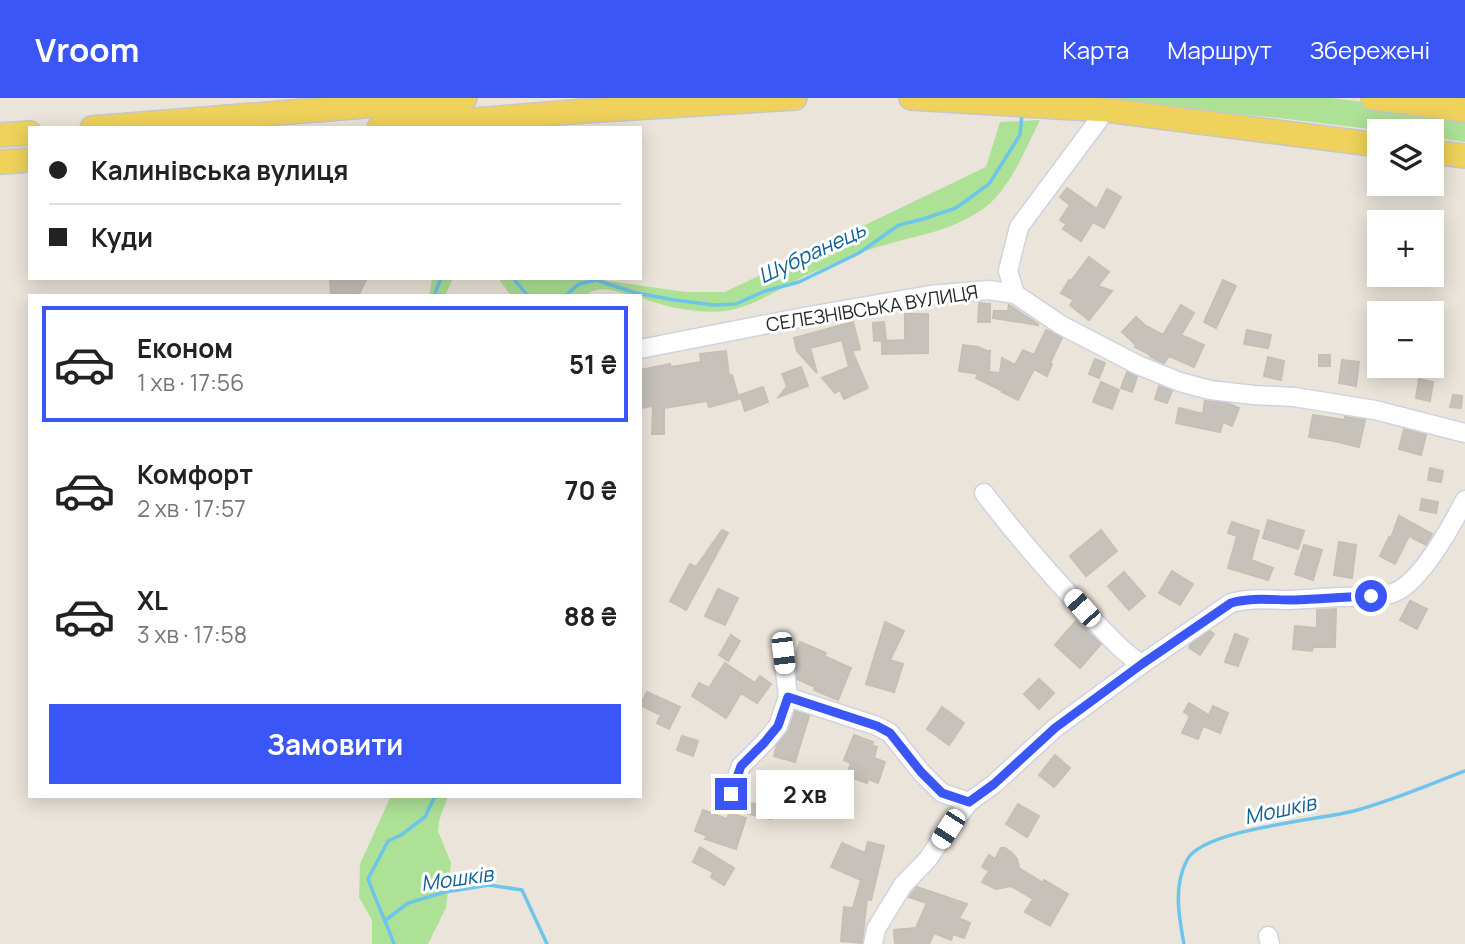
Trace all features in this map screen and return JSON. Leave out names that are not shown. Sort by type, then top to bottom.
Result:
[{"type":"main road","points":[[117,126],[465,98]]},
{"type":"main road","points":[[403,126],[795,98]]},
{"type":"main road","points":[[911,98],[1049,106],[1106,104],[1367,143]]},
{"type":"main road","points":[[1373,98],[1465,110]]},
{"type":"main road","points":[[0,135],[28,133]]},
{"type":"main road","points":[[1444,153],[1465,156]]},
{"type":"main road","points":[[0,162],[28,160]]},
{"type":"street","points":[[1106,104],[1018,227],[1008,271],[1015,295],[1072,331],[1138,365],[1180,382],[1210,390],[1294,397],[1375,411],[1465,433]]},
{"type":"street","name":"СЕЛЕЗНІВСЬКА ВУЛИЦЯ","points":[[642,349],[930,295],[989,290],[1015,295]]},
{"type":"street","points":[[984,493],[1013,531],[1082,608],[1129,656],[1142,664]]},
{"type":"street","points":[[873,944],[876,929],[888,907],[903,885],[928,859],[969,802],[994,784],[1055,728],[1231,603],[1241,600],[1371,596],[1394,592],[1406,586],[1444,539],[1465,500]]},
{"type":"street","points":[[731,794],[741,766],[778,726],[788,697],[783,653]]},
{"type":"street","points":[[788,697],[877,726],[890,733],[921,772],[942,793],[969,802]]},
{"type":"green space","points":[[1118,98],[1331,98],[1465,115],[1465,142],[1444,139],[1444,119],[1367,119],[1367,129],[1124,104]]},
{"type":"green space","points":[[1040,120],[1003,189],[987,206],[963,221],[852,256],[737,308],[714,312],[693,311],[642,298],[642,294],[606,289],[588,294],[510,294],[499,280],[602,280],[686,292],[725,292],[986,167],[1000,122]]},
{"type":"green space","points":[[432,280],[452,280],[446,294],[429,294]]},
{"type":"green space","points":[[390,798],[447,798],[438,831],[451,863],[446,908],[428,944],[372,944],[372,920],[359,897],[360,864]]},
{"type":"building","points":[[1067,188],[1097,209],[1107,189],[1121,197],[1104,228],[1093,222],[1081,241],[1063,229],[1066,224],[1060,220],[1070,205],[1060,197]]},
{"type":"building","points":[[1089,257],[1109,272],[1098,286],[1112,291],[1089,320],[1070,305],[1074,300],[1061,293]]},
{"type":"building","points":[[330,280],[366,280],[359,294],[331,294]]},
{"type":"building","points":[[1223,280],[1236,286],[1216,328],[1204,322]]},
{"type":"building","points":[[979,303],[990,304],[990,322],[978,322]]},
{"type":"building","points":[[1009,305],[1038,325],[993,318],[994,311],[1008,311]]},
{"type":"building","points":[[1181,305],[1194,313],[1181,335],[1204,345],[1194,367],[1169,356],[1164,363],[1157,360],[1135,347],[1122,332],[1136,317],[1163,335]]},
{"type":"building","points":[[905,314],[928,314],[928,353],[882,354],[882,341],[905,340]]},
{"type":"building","points":[[853,322],[860,349],[852,351],[868,388],[844,399],[840,390],[835,393],[822,378],[849,367],[842,340],[810,348],[817,373],[797,351],[794,338]]},
{"type":"building","points":[[884,322],[886,340],[874,341],[873,323]]},
{"type":"building","points":[[1046,330],[1062,338],[1050,363],[1052,364],[1047,376],[1034,369],[1018,400],[976,378],[978,374],[959,371],[963,345],[989,352],[990,350],[989,372],[1000,373],[1002,358],[1015,365],[1023,350],[1034,355]]},
{"type":"building","points":[[1247,330],[1271,335],[1268,348],[1244,344]]},
{"type":"building","points":[[726,351],[729,376],[732,375],[739,399],[709,407],[707,401],[664,408],[664,434],[652,434],[653,406],[642,408],[642,370],[701,362],[700,354]]},
{"type":"building","points":[[1319,355],[1330,355],[1330,366],[1319,366]]},
{"type":"building","points":[[1268,357],[1284,361],[1281,380],[1264,376]]},
{"type":"building","points":[[1095,359],[1105,363],[1099,378],[1089,374]]},
{"type":"building","points":[[1342,360],[1359,362],[1356,386],[1339,383]]},
{"type":"building","points":[[801,367],[808,386],[779,397],[787,386],[782,374]]},
{"type":"building","points":[[1127,372],[1137,377],[1132,392],[1121,388]]},
{"type":"building","points":[[1419,379],[1433,382],[1430,401],[1416,398]]},
{"type":"building","points":[[1101,382],[1119,390],[1112,409],[1093,402]]},
{"type":"building","points":[[1159,386],[1172,391],[1167,403],[1155,399]]},
{"type":"building","points":[[763,387],[768,402],[745,411],[740,395]]},
{"type":"building","points":[[1453,395],[1462,396],[1461,408],[1450,407]]},
{"type":"building","points":[[1205,400],[1227,403],[1239,408],[1232,426],[1223,422],[1220,432],[1176,423],[1179,408],[1203,414]]},
{"type":"building","points":[[1313,415],[1365,420],[1359,447],[1309,437]]},
{"type":"building","points":[[1404,429],[1426,435],[1421,455],[1399,449]]},
{"type":"building","points":[[1430,468],[1443,471],[1441,482],[1428,480]]},
{"type":"building","points":[[1422,499],[1438,502],[1436,513],[1420,510]]},
{"type":"building","points":[[1399,516],[1432,534],[1426,545],[1409,536],[1395,564],[1380,556],[1389,537],[1391,538]]},
{"type":"building","points":[[1268,520],[1304,531],[1298,549],[1263,538]]},
{"type":"building","points":[[1232,522],[1259,531],[1251,560],[1273,568],[1268,580],[1228,568],[1237,536],[1228,533]]},
{"type":"building","points":[[722,530],[728,533],[686,610],[670,601],[690,564],[696,567]]},
{"type":"building","points":[[1101,530],[1117,551],[1086,576],[1070,556]]},
{"type":"building","points":[[1339,542],[1356,545],[1352,578],[1334,575]]},
{"type":"building","points":[[1304,545],[1322,550],[1313,580],[1295,574]]},
{"type":"building","points":[[1172,571],[1193,584],[1180,605],[1159,593]]},
{"type":"building","points":[[1124,572],[1145,596],[1129,610],[1108,586]]},
{"type":"building","points":[[718,589],[738,598],[725,625],[705,616]]},
{"type":"building","points":[[1410,601],[1427,609],[1417,629],[1400,620]]},
{"type":"building","points":[[1336,609],[1335,647],[1313,647],[1312,651],[1293,649],[1295,626],[1317,628],[1317,610]]},
{"type":"building","points":[[1076,621],[1101,644],[1080,668],[1055,645]]},
{"type":"building","points":[[885,622],[904,631],[890,660],[903,664],[894,692],[866,684]]},
{"type":"building","points":[[1210,631],[1214,634],[1200,655],[1189,648],[1191,644]]},
{"type":"building","points":[[1235,634],[1248,639],[1238,666],[1225,662]]},
{"type":"building","points":[[731,635],[740,641],[728,661],[719,655]]},
{"type":"building","points":[[800,642],[851,668],[838,700],[797,679],[795,655]]},
{"type":"building","points":[[725,663],[755,683],[760,676],[771,684],[757,703],[741,693],[726,718],[692,696],[699,683],[709,688]]},
{"type":"building","points":[[1039,679],[1054,693],[1039,709],[1024,694]]},
{"type":"building","points":[[647,692],[680,707],[669,729],[657,723],[661,715],[642,706]]},
{"type":"building","points":[[1189,703],[1209,715],[1213,706],[1228,713],[1220,733],[1203,726],[1198,739],[1182,733],[1190,716],[1184,712]]},
{"type":"building","points":[[942,707],[964,723],[949,745],[927,729]]},
{"type":"building","points":[[795,711],[809,716],[795,762],[774,756],[777,745],[789,730]]},
{"type":"building","points":[[854,735],[873,742],[872,745],[877,747],[874,758],[885,762],[878,783],[868,779],[867,783],[846,776],[851,763],[844,760]]},
{"type":"building","points":[[682,736],[698,741],[693,756],[677,750]]},
{"type":"building","points":[[1055,755],[1070,768],[1054,787],[1039,775]]},
{"type":"building","points":[[773,784],[788,788],[782,808],[768,804]]},
{"type":"building","points":[[751,803],[773,808],[771,819],[749,814]]},
{"type":"building","points":[[1018,804],[1039,816],[1027,837],[1006,824]]},
{"type":"building","points":[[703,810],[727,819],[729,813],[746,818],[736,849],[705,839],[707,836],[695,831]]},
{"type":"building","points":[[868,842],[884,846],[871,900],[867,899],[862,943],[841,941],[844,907],[853,908],[861,880],[831,867],[842,843],[865,853]]},
{"type":"building","points":[[700,847],[734,868],[724,885],[711,877],[713,872],[693,862]]},
{"type":"building","points":[[1001,848],[1012,853],[1019,868],[1068,894],[1050,926],[1025,912],[1033,899],[1011,886],[996,889],[982,882],[989,871],[982,867],[989,855],[995,859]]},
{"type":"building","points":[[917,887],[967,904],[959,918],[970,923],[964,938],[953,934],[951,940],[934,933],[929,944],[895,944],[894,930],[916,928],[927,903],[909,897]]},
{"type":"waterway","name":"Шубранець","points":[[642,294],[714,305],[736,304],[765,291],[799,282],[859,253],[899,225],[956,208],[989,184],[1020,135],[1022,114]]},
{"type":"waterway","name":"Шубранець","points":[[435,294],[440,280]]},
{"type":"waterway","name":"Шубранець","points":[[515,280],[526,294]]},
{"type":"waterway","name":"Шубранець","points":[[567,294],[579,284],[596,280]]},
{"type":"waterway","name":"Шубранець","points":[[596,280],[642,294]]},
{"type":"waterway","name":"Мошків","points":[[1184,944],[1179,912],[1180,880],[1187,860],[1197,849],[1238,833],[1368,807],[1465,771]]},
{"type":"waterway","name":"Шубранець","points":[[394,944],[368,879],[388,841],[425,817],[434,798]]},
{"type":"waterway","name":"Мошків","points":[[386,920],[408,903],[445,892],[489,885],[522,890],[547,944]]},
{"type":"route","points":[[731,794],[741,766],[778,726],[788,697],[877,726],[890,733],[921,772],[942,793],[969,802],[994,784],[1055,728],[1231,603],[1257,599],[1371,596]]}]
